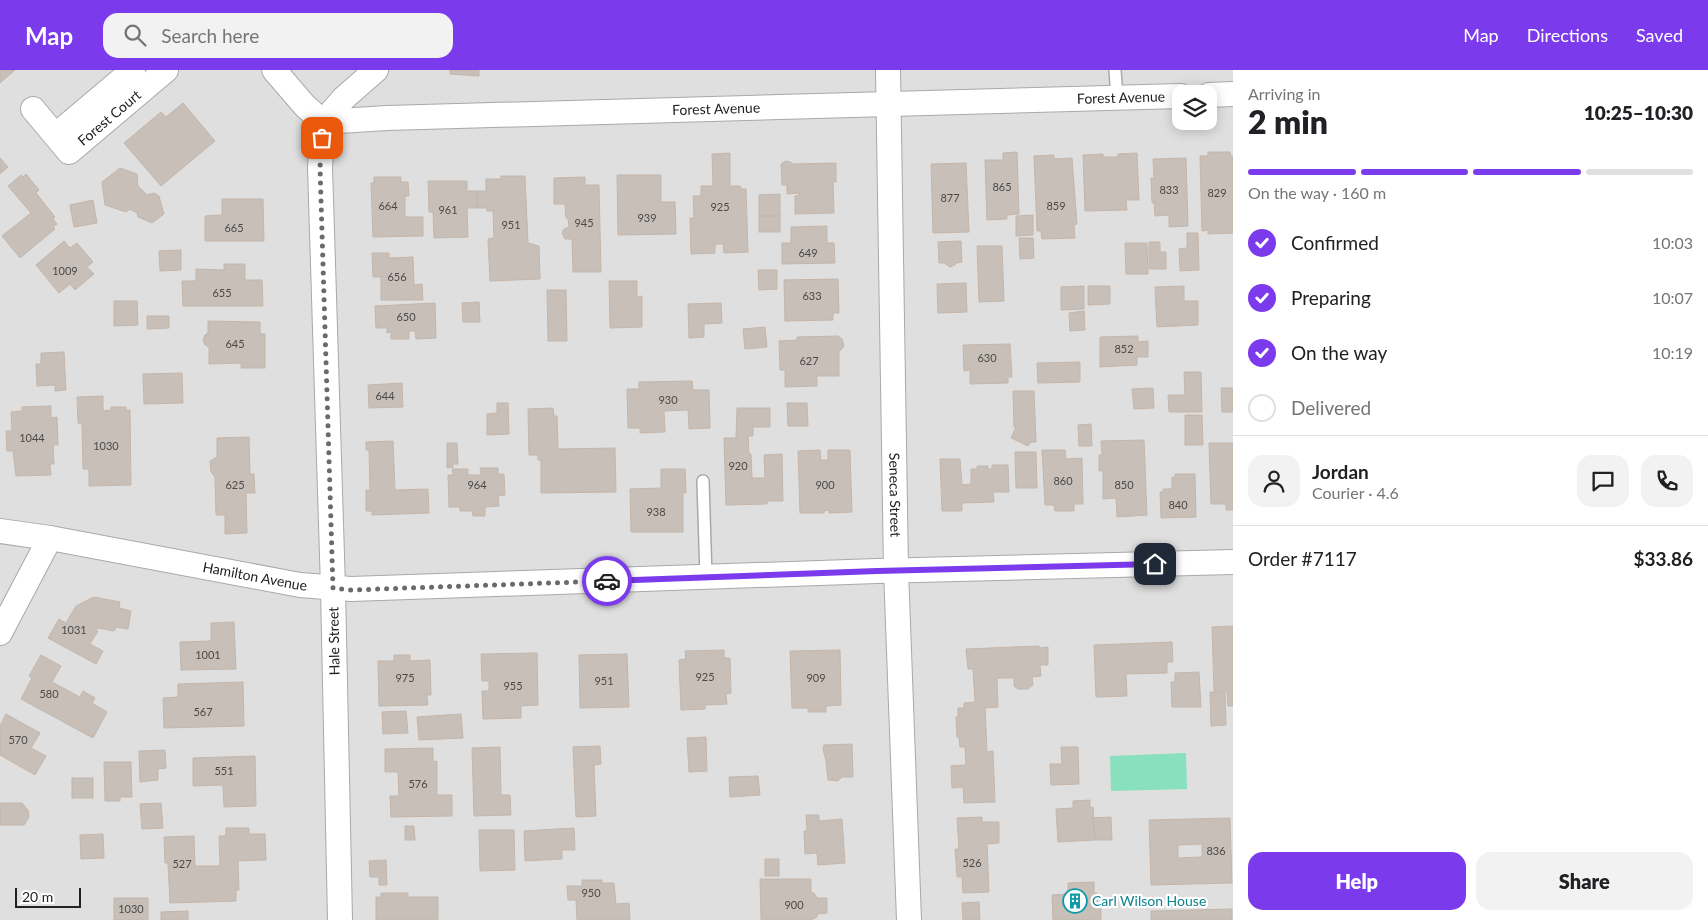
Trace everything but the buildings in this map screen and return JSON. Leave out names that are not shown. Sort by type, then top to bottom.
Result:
[{"type":"street","name":"Forest Court","points":[[62,143],[133,70]]},
{"type":"street","name":"Forest Court","points":[[62,143],[166,70]]},
{"type":"street","points":[[274,70],[300,100],[323,122],[344,98],[376,70]]},
{"type":"street","name":"Seneca Street","points":[[888,70],[896,570],[909,920]]},
{"type":"street","points":[[1217,95],[1233,94]]},
{"type":"street","name":"Forest Avenue","points":[[323,122],[397,117],[1172,96]]},
{"type":"street","name":"Forest Court","points":[[33,109],[62,143]]},
{"type":"street","name":"Hale Street","points":[[323,122],[320,167],[333,588],[340,920]]},
{"type":"street","name":"Hamilton Avenue","points":[[0,530],[300,585],[351,590],[896,570],[1233,562]]},
{"type":"street","points":[[0,633],[50,538]]},
{"type":"lane","points":[[1116,70],[1117,98]]},
{"type":"lane","points":[[703,481],[706,577]]},
{"type":"shaded area","points":[[0,70],[1233,70],[1233,920],[0,920]]},
{"type":"green space","points":[[1186,753],[1187,789],[1111,791],[1110,756]]},
{"type":"way so far","points":[[322,138],[320,167],[333,588],[351,590],[607,581]]},
{"type":"place","name":"Carl Wilson House","points":[[1075,901]]},
{"type":"route","points":[[607,581],[877,571],[1155,564]]}]
